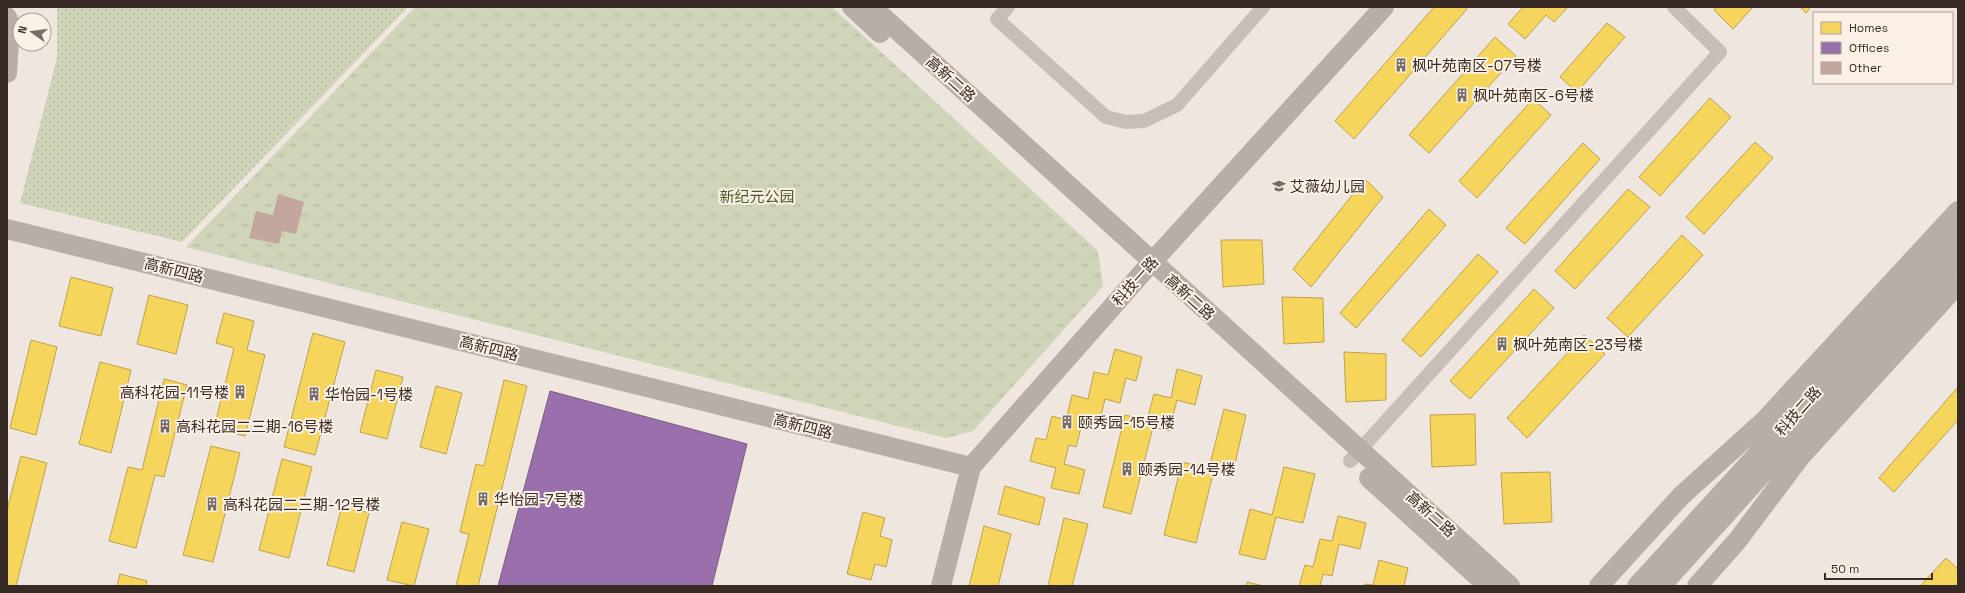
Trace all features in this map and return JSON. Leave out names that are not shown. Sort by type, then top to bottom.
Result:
[{"type":"street","name":"高新二路","points":[[852,7],[1147,267],[1355,456],[1488,586]]},
{"type":"street","name":"高新二路","points":[[872,7],[1147,267]]},
{"type":"street","points":[[1008,7],[997,19],[1106,117],[1126,122],[1144,121],[1177,105],[1263,7]]},
{"type":"street","name":"科技一路","points":[[940,586],[971,467],[1147,267],[1384,7]]},
{"type":"street","points":[[1355,456],[1720,52],[1674,7]]},
{"type":"street","points":[[7,17],[10,26],[7,73]]},
{"type":"street","points":[[1599,586],[1681,496],[1951,247],[1958,210]]},
{"type":"street","name":"高新四路","points":[[7,228],[971,467]]},
{"type":"street","name":"科技二路","points":[[1637,586],[1951,247]]},
{"type":"street","name":"科技二路","points":[[1661,586],[1951,247]]},
{"type":"street","points":[[1697,586],[1737,541],[1800,456],[1958,284]]},
{"type":"street","name":"高新二路","points":[[1355,456],[1510,586]]},
{"type":"green space","points":[[57,7],[408,7],[182,242],[20,203],[57,58]]},
{"type":"green space","name":"新纪元公园","points":[[415,7],[832,7],[1098,251],[1103,286],[973,431],[946,438],[186,247]]},
{"type":"building: Homes","name":"枫叶苑南区-07号楼","points":[[1434,7],[1464,7],[1467,9],[1354,139],[1335,121]]},
{"type":"building: Homes","points":[[1523,7],[1568,7],[1554,22],[1546,15],[1525,39],[1508,24]]},
{"type":"building: Homes","points":[[1716,7],[1753,7],[1733,29],[1714,10]]},
{"type":"building: Homes","points":[[1800,7],[1811,7],[1806,13]]},
{"type":"building: Homes","points":[[1607,23],[1625,37],[1577,92],[1560,77]]},
{"type":"building: Homes","name":"枫叶苑南区-6号楼","points":[[1495,37],[1516,56],[1429,153],[1409,135]]},
{"type":"building: Homes","points":[[1710,98],[1731,117],[1660,196],[1639,177]]},
{"type":"building: Homes","points":[[1533,99],[1551,115],[1477,198],[1459,181]]},
{"type":"building: Homes","points":[[1755,142],[1773,158],[1704,234],[1686,217]]},
{"type":"building: Homes","points":[[1583,143],[1600,159],[1525,244],[1506,228]]},
{"type":"building: Homes","points":[[1365,179],[1383,197],[1311,287],[1293,269]]},
{"type":"building: Homes","points":[[1628,189],[1650,207],[1575,289],[1555,271]]},
{"type":"building: Homes","points":[[1429,209],[1446,225],[1356,328],[1340,313]]},
{"type":"building: Homes","points":[[1682,235],[1703,255],[1628,337],[1607,318]]},
{"type":"building: Homes","points":[[1221,240],[1262,240],[1264,284],[1223,287]]},
{"type":"building: Homes","points":[[1478,254],[1498,272],[1421,357],[1402,340]]},
{"type":"building: Homes","points":[[71,277],[113,288],[101,336],[59,326]]},
{"type":"building: Homes","name":"枫叶苑南区-23号楼","points":[[1534,289],[1554,308],[1470,399],[1450,381]]},
{"type":"building: Homes","points":[[149,295],[188,305],[176,354],[137,344]]},
{"type":"building: Homes","points":[[1282,297],[1323,298],[1324,342],[1284,344]]},
{"type":"building: Homes","name":"高科花园-11号楼","points":[[224,313],[254,321],[247,350],[265,355],[245,436],[214,428],[234,348],[216,343]]},
{"type":"building: Homes","name":"华怡园-1号楼","points":[[313,333],[345,342],[315,455],[284,447]]},
{"type":"building: Homes","points":[[1584,335],[1605,354],[1527,438],[1507,418]]},
{"type":"building: Homes","points":[[31,340],[57,347],[36,435],[10,428]]},
{"type":"building: Homes","name":"颐秀园-15号楼","points":[[1115,349],[1142,357],[1136,381],[1126,378],[1120,403],[1105,399],[1099,424],[1083,420],[1076,447],[1069,445],[1064,464],[1085,470],[1079,494],[1051,488],[1056,468],[1030,461],[1036,438],[1046,440],[1052,416],[1066,420],[1072,395],[1088,399],[1094,372],[1108,375]]},
{"type":"building: Homes","points":[[1344,352],[1386,354],[1386,400],[1346,402]]},
{"type":"building: Homes","points":[[100,362],[131,370],[111,453],[79,444]]},
{"type":"building: Homes","name":"颐秀园-14号楼","points":[[1177,369],[1202,376],[1195,405],[1177,400],[1169,431],[1153,427],[1131,514],[1103,507],[1125,415],[1147,420],[1154,394],[1171,398]]},
{"type":"building: Homes","points":[[376,370],[403,377],[387,439],[360,432]]},
{"type":"building: Homes","name":"高科花园二三期-16号楼","points":[[164,379],[187,385],[164,477],[155,475],[136,548],[109,541],[128,467],[142,470]]},
{"type":"building: Homes","name":"华怡园-7号楼","points":[[504,380],[527,386],[478,586],[456,586],[469,534],[460,532],[476,464],[484,466]]},
{"type":"building: Homes","points":[[436,386],[462,393],[446,454],[420,447]]},
{"type":"building: Homes","points":[[1958,387],[1958,420],[1894,492],[1879,478]]},
{"type":"building: Homes","points":[[1224,409],[1246,415],[1233,473],[1209,468]]},
{"type":"building: Homes","points":[[1475,414],[1476,465],[1432,467],[1430,415]]},
{"type":"building: Homes","name":"高科花园二三期-12号楼","points":[[211,446],[240,453],[213,562],[183,555]]},
{"type":"building: Homes","points":[[21,456],[47,463],[16,586],[7,586],[7,510]]},
{"type":"building: Homes","points":[[282,459],[312,467],[289,558],[259,550]]},
{"type":"building: Homes","points":[[1182,462],[1214,470],[1196,543],[1164,535]]},
{"type":"building: Homes","points":[[1284,467],[1315,474],[1303,523],[1276,517],[1265,560],[1239,554],[1250,509],[1272,515]]},
{"type":"building: Homes","points":[[1550,472],[1552,522],[1504,524],[1501,473]]},
{"type":"building: Homes","points":[[1005,486],[1045,498],[1039,525],[998,514]]},
{"type":"building: Homes","points":[[342,505],[369,513],[354,572],[327,565]]},
{"type":"building: Homes","points":[[863,512],[885,518],[880,536],[892,540],[886,567],[875,564],[871,580],[847,574]]},
{"type":"building: Homes","points":[[1338,516],[1366,523],[1360,549],[1339,544],[1332,576],[1323,574],[1320,586],[1299,586],[1305,565],[1313,567],[1320,539],[1332,541]]},
{"type":"building: Homes","points":[[1064,518],[1088,524],[1072,586],[1048,586]]},
{"type":"building: Homes","points":[[402,522],[429,529],[414,586],[387,580]]},
{"type":"building: Homes","points":[[984,526],[1011,534],[998,586],[969,586]]},
{"type":"building: Homes","points":[[1946,558],[1958,569],[1958,586],[1920,586]]},
{"type":"building: Homes","points":[[1379,560],[1408,568],[1404,586],[1364,586],[1365,584],[1373,585]]},
{"type":"building: Homes","points":[[120,574],[147,581],[146,586],[117,586]]},
{"type":"building: Homes","points":[[1247,582],[1263,586],[1246,586]]},
{"type":"building: Offices","points":[[550,391],[747,444],[712,586],[498,586]]},
{"type":"building: Other","points":[[278,194],[304,202],[296,234],[282,231],[279,244],[249,238],[256,211],[273,215]]},
{"type":"place","name":"枫叶苑南区-07号楼","points":[[1401,65]]},
{"type":"place","name":"枫叶苑南区-6号楼","points":[[1462,95]]},
{"type":"place","name":"艾薇幼儿园","points":[[1279,186]]},
{"type":"place","name":"枫叶苑南区-23号楼","points":[[1502,344]]},
{"type":"place","name":"高科花园-11号楼","points":[[240,392]]},
{"type":"place","name":"华怡园-1号楼","points":[[314,394]]},
{"type":"place","name":"颐秀园-15号楼","points":[[1067,422]]},
{"type":"place","name":"高科花园二三期-16号楼","points":[[165,426]]},
{"type":"place","name":"颐秀园-14号楼","points":[[1127,469]]},
{"type":"place","name":"华怡园-7号楼","points":[[483,499]]},
{"type":"place","name":"高科花园二三期-12号楼","points":[[212,504]]}]
